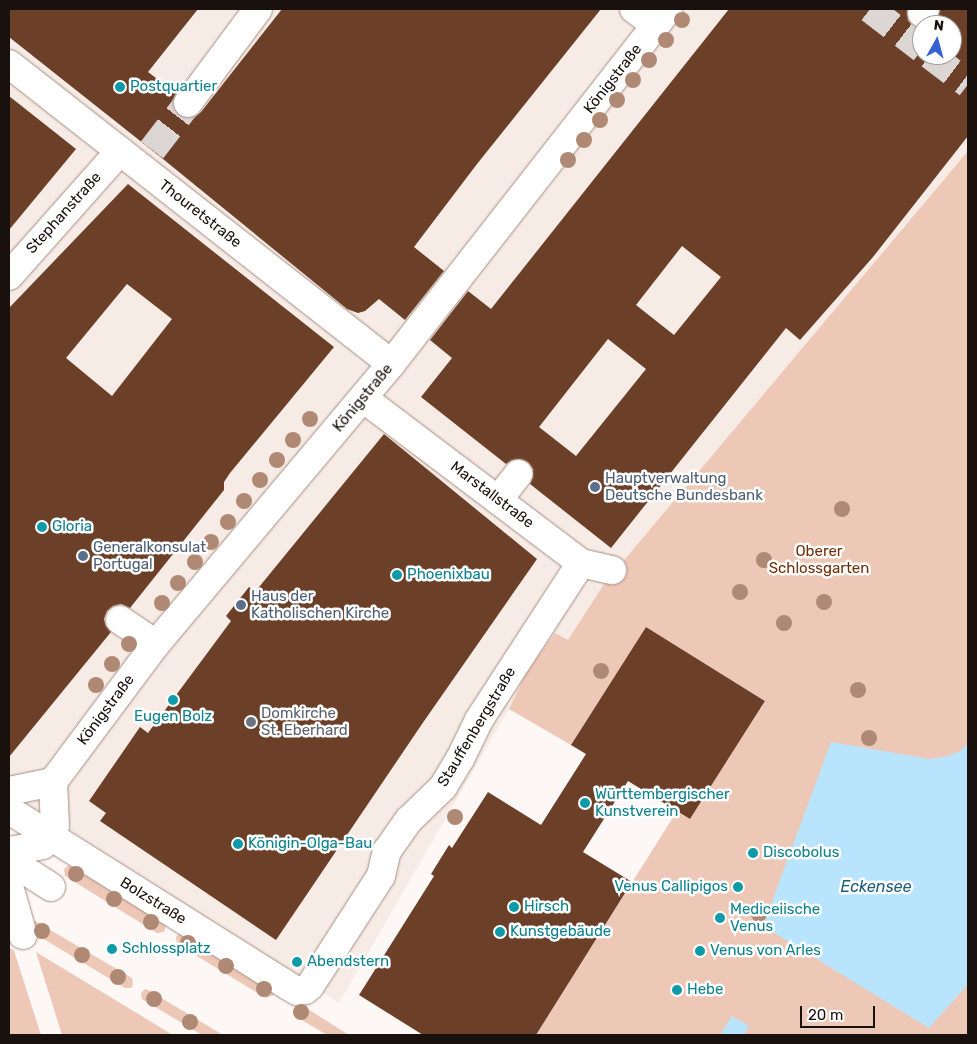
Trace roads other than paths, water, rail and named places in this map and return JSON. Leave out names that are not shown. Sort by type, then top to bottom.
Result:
[{"type":"street","points":[[188,103],[258,9]]},
{"type":"street","name":"Königstraße","points":[[53,782],[156,644],[391,364],[653,14]]},
{"type":"street","name":"Thouretstraße","points":[[9,64],[137,156],[308,300],[391,364]]},
{"type":"street","name":"Stephanstraße","points":[[9,276],[137,156]]},
{"type":"street","name":"Marstallstraße","points":[[363,398],[581,563]]},
{"type":"street","points":[[498,500],[518,474]]},
{"type":"street","points":[[581,563],[612,570]]},
{"type":"street","name":"Stauffenbergstraße","points":[[297,991],[305,990],[310,986],[381,876],[387,851],[409,820],[443,787],[460,759],[479,720],[556,605],[581,563]]},
{"type":"street","points":[[120,620],[156,644]]},
{"type":"street","points":[[9,792],[53,782],[49,835],[9,851]]},
{"type":"street","name":"Bolzstraße","points":[[9,810],[297,991]]},
{"type":"street","points":[[9,860],[51,887]]},
{"type":"street","points":[[9,886],[23,935]]},
{"type":"water","name":"Eckensee","points":[[831,742],[930,759],[945,757],[960,751],[968,744],[968,984],[929,1028],[763,926]]},
{"type":"water","points":[[732,1016],[749,1026],[744,1035],[721,1034]]},
{"type":"tunnel","points":[[870,9],[912,41]]},
{"type":"tunnel","points":[[943,65],[968,84]]},
{"type":"tunnel","points":[[152,150],[188,103]]},
{"type":"place","name":"Postquartier","points":[[120,87]]},
{"type":"place","name":"Hauptverwaltung Deutsche Bundesbank","points":[[595,487]]},
{"type":"place","name":"Gloria","points":[[42,527]]},
{"type":"place","name":"Generalkonsulat Portugal","points":[[83,556]]},
{"type":"place","name":"Phoenixbau","points":[[397,575]]},
{"type":"place","name":"Haus der Katholischen Kirche","points":[[241,605]]},
{"type":"place","name":"Eugen Bolz","points":[[173,700]]},
{"type":"place","name":"Domkirche St. Eberhard","points":[[251,722]]},
{"type":"place","name":"Württembergischer Kunstverein","points":[[585,803]]},
{"type":"place","name":"Königin-Olga-Bau","points":[[238,844]]},
{"type":"place","name":"Discobolus","points":[[753,853]]},
{"type":"place","name":"Venus Callipigos","points":[[738,887]]},
{"type":"place","name":"Hirsch","points":[[514,907]]},
{"type":"place","name":"Mediceiische Venus","points":[[720,918]]},
{"type":"place","name":"Kunstgebäude","points":[[500,932]]},
{"type":"place","name":"Schlossplatz","points":[[112,949]]},
{"type":"place","name":"Venus von Arles","points":[[700,951]]},
{"type":"place","name":"Abendstern","points":[[297,962]]},
{"type":"place","name":"Hebe","points":[[677,990]]},
{"type":"park label","name":"Oberer Schlossgarten","points":[[819,560]]}]
